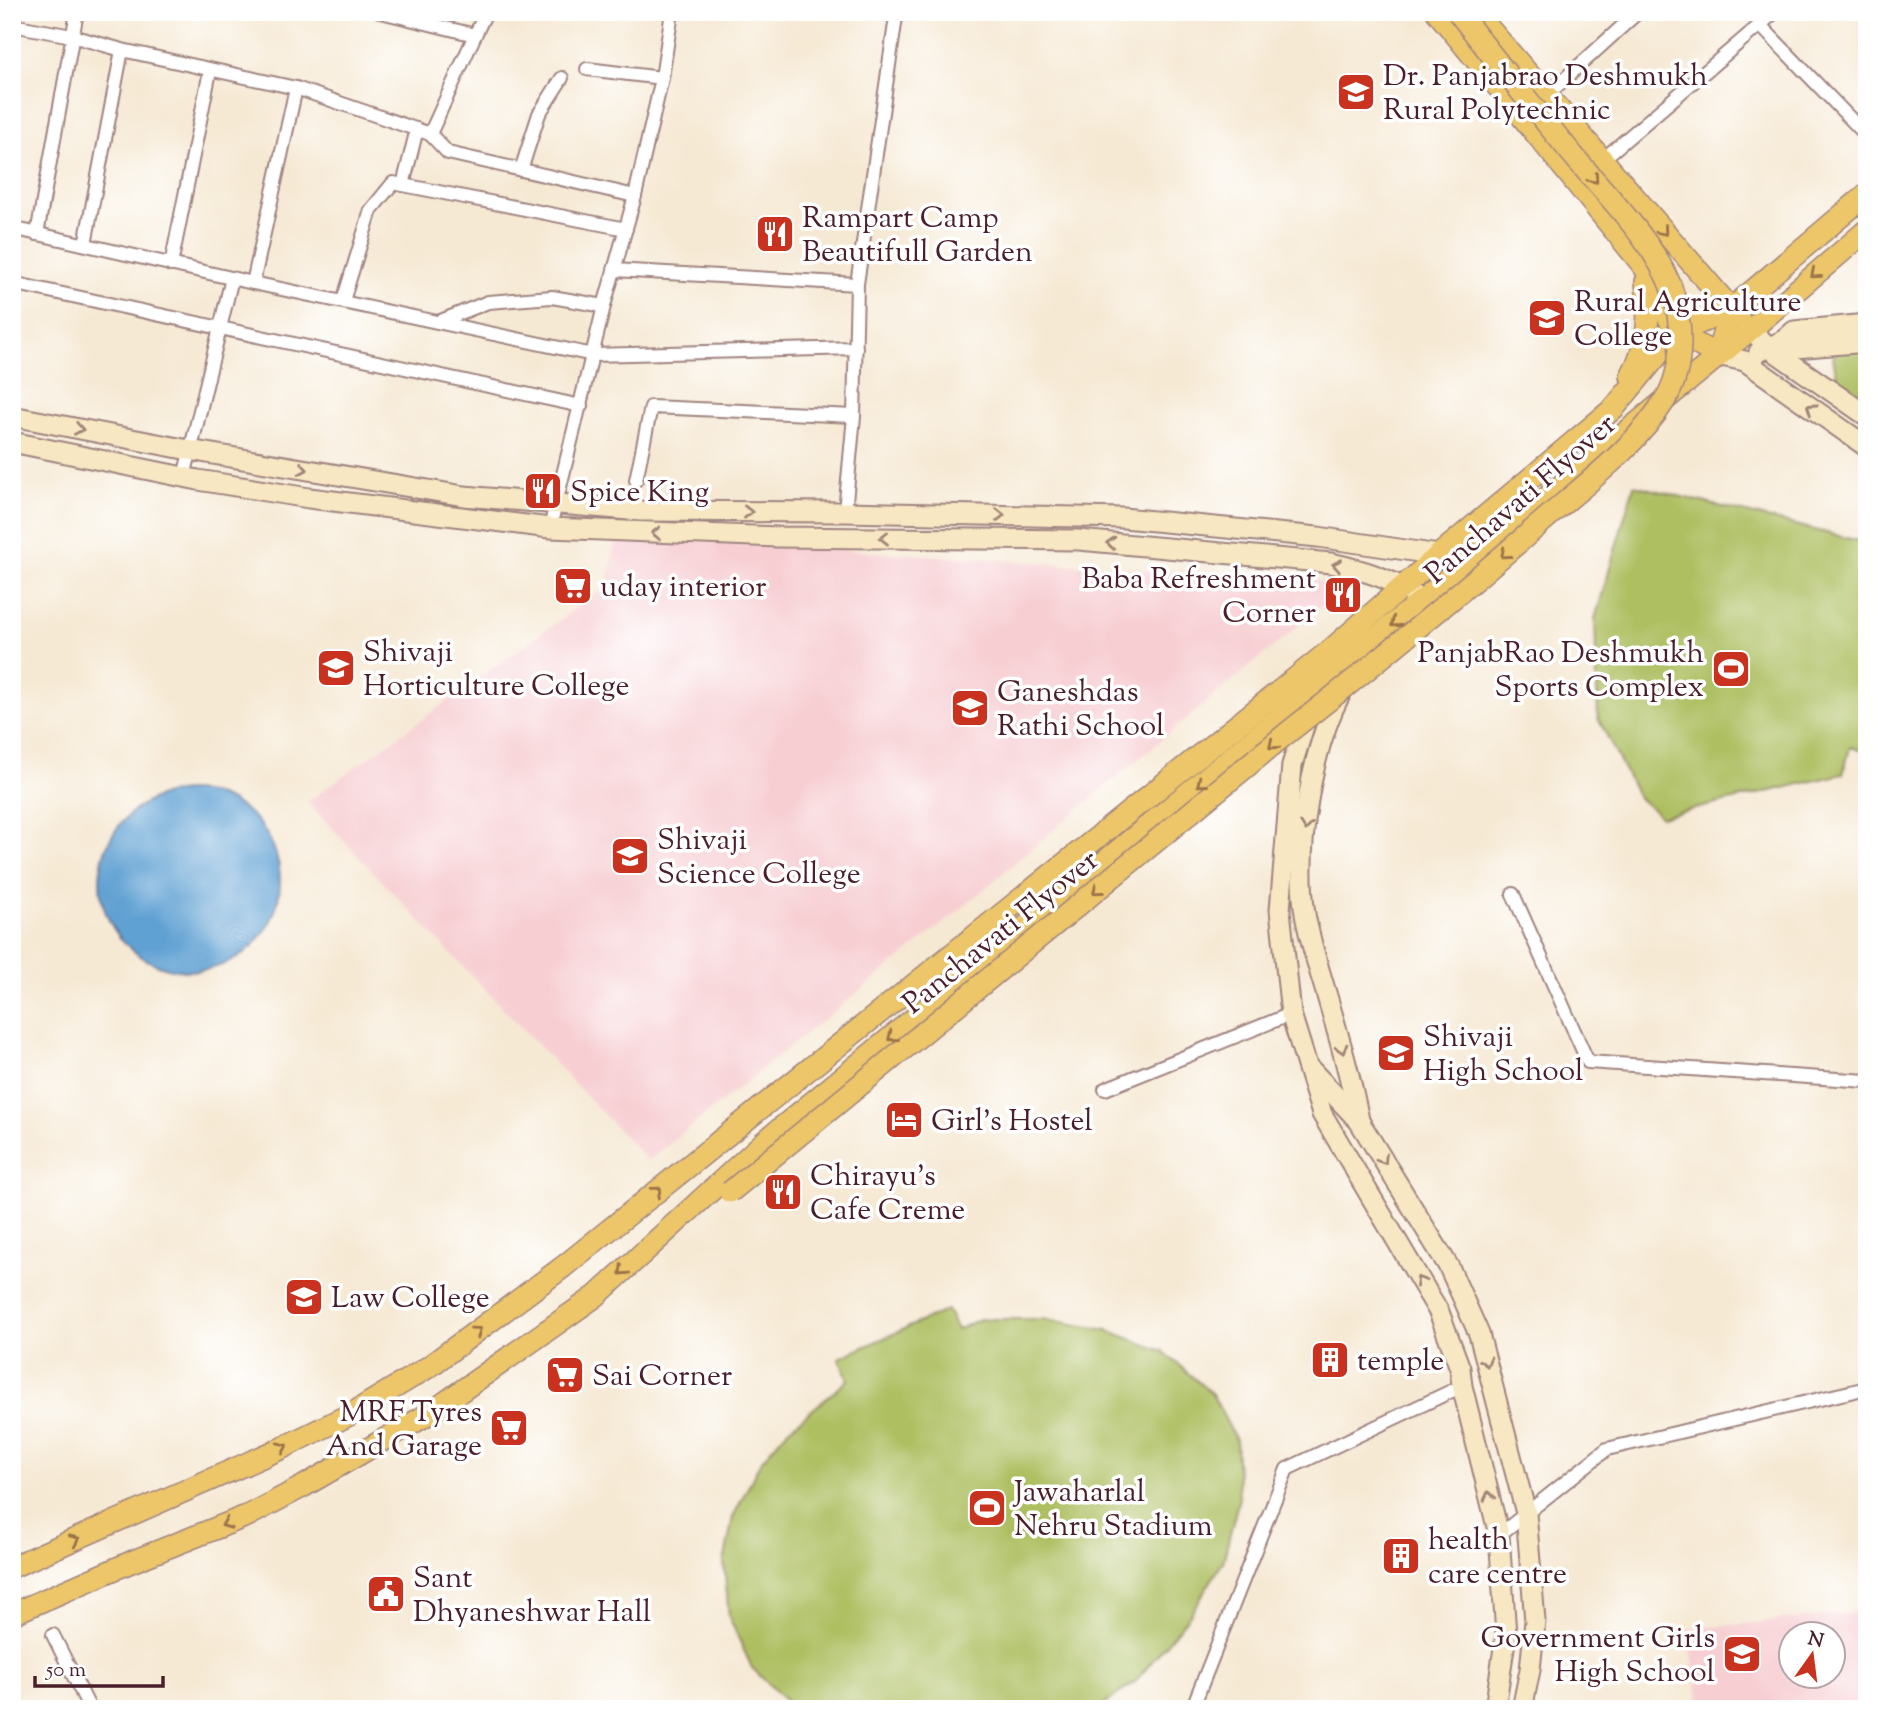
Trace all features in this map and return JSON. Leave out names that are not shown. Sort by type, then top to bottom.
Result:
[{"type":"main road","points":[[1437,12],[1645,268],[1676,333],[1717,355]]},
{"type":"main road","name":"Panchavati Flyover","points":[[691,1209],[730,1192],[1254,760],[1342,691],[1629,445],[1666,398],[1677,372],[1679,326],[1671,289],[1661,265],[1619,209],[1523,96],[1458,12]]},
{"type":"main road","points":[[1484,16],[1546,96],[1730,310],[1751,329]]},
{"type":"main road","points":[[12,1567],[280,1449],[353,1413],[430,1366],[563,1267],[1333,648],[1438,555],[1614,408],[1676,333],[1730,310],[1867,194]]},
{"type":"main road","points":[[12,1614],[131,1562],[249,1515],[304,1486],[430,1413],[596,1296],[764,1142],[1751,329],[1867,230]]},
{"type":"main road","points":[[1614,408],[1641,358],[1649,316],[1645,268]]},
{"type":"main road","points":[[1717,355],[1730,310]]},
{"type":"main road","points":[[1676,333],[1723,334],[1751,329]]},
{"type":"street","points":[[37,234],[77,12]]},
{"type":"street","points":[[381,12],[475,35]]},
{"type":"street","points":[[403,185],[423,132],[486,12]]},
{"type":"street","points":[[550,528],[604,306],[635,196],[662,78],[672,12]]},
{"type":"street","points":[[845,512],[854,416],[857,284],[896,17],[905,12]]},
{"type":"street","points":[[1546,96],[1638,12]]},
{"type":"street","points":[[1602,160],[1775,12]]},
{"type":"street","points":[[12,25],[72,36],[210,71],[296,88],[423,132],[448,153],[635,196]]},
{"type":"street","points":[[1760,25],[1867,136]]},
{"type":"street","points":[[85,244],[122,50]]},
{"type":"street","points":[[587,69],[662,78]]},
{"type":"street","points":[[171,265],[210,71]]},
{"type":"street","points":[[521,170],[539,114],[562,78]]},
{"type":"street","points":[[253,283],[296,88]]},
{"type":"street","points":[[343,301],[371,210],[393,183],[625,229]]},
{"type":"street","points":[[12,228],[253,283],[593,355],[856,348]]},
{"type":"street","points":[[614,270],[857,284]]},
{"type":"street","points":[[184,477],[232,278]]},
{"type":"street","points":[[12,283],[581,405]]},
{"type":"street","points":[[438,322],[488,302],[552,297],[604,306]]},
{"type":"street","points":[[1745,361],[1794,331],[1867,324]]},
{"type":"street","points":[[1751,329],[1776,344],[1867,416]]},
{"type":"street","points":[[1776,344],[1795,348],[1867,342]]},
{"type":"street","points":[[1717,355],[1745,361],[1867,447]]},
{"type":"street","points":[[636,480],[651,407],[854,416]]},
{"type":"street","points":[[12,416],[189,450],[464,496],[641,511],[1123,518],[1318,537],[1438,555],[1463,567]]},
{"type":"street","points":[[12,442],[309,499],[550,528],[777,537],[1080,540],[1331,563],[1350,567],[1402,587],[1421,601]]},
{"type":"street","points":[[952,514],[953,538]]},
{"type":"street","points":[[1333,648],[1296,747],[1292,765],[1280,910],[1291,1014],[1322,1114],[1439,1312],[1460,1368],[1462,1386],[1499,1535],[1506,1634],[1495,1709]]},
{"type":"street","name":"Panchavati Flyover","points":[[1342,691],[1322,735],[1307,808],[1302,862],[1305,912],[1350,1075],[1359,1121]]},
{"type":"street","points":[[1513,894],[1588,1062],[1867,1081]]},
{"type":"street","points":[[1105,1089],[1291,1014]]},
{"type":"street","points":[[1310,1070],[1359,1121],[1449,1267],[1474,1318],[1526,1513],[1535,1621],[1530,1670],[1522,1709]]},
{"type":"street","points":[[1192,1709],[1287,1469],[1462,1386]]},
{"type":"street","points":[[1499,1535],[1607,1449],[1867,1388]]},
{"type":"street","points":[[53,1635],[90,1709]]},
{"type":"shaded area","points":[[616,535],[1350,583],[960,910],[648,1161],[307,802],[607,586]]},
{"type":"shaded area","name":"Government Girls High School","points":[[1867,1612],[1867,1709],[1701,1709],[1688,1629],[1778,1620],[1778,1690],[1848,1690],[1848,1620],[1783,1620]]},
{"type":"green space","points":[[1867,340],[1867,398],[1837,378],[1833,357],[1844,342]]},
{"type":"green space","name":"PanjabRao Deshmukh Sports Complex","points":[[1634,485],[1867,543],[1867,752],[1850,747],[1843,774],[1661,817],[1638,797],[1598,718],[1595,619]]},
{"type":"green space","name":"Jawaharlal Nehru Stadium","points":[[947,1310],[957,1330],[980,1319],[1044,1319],[1107,1330],[1163,1351],[1212,1394],[1236,1440],[1239,1498],[1223,1562],[1189,1616],[1136,1681],[1098,1709],[798,1709],[791,1706],[752,1668],[729,1617],[724,1563],[733,1517],[761,1461],[787,1431],[848,1380],[839,1358]]},
{"type":"water","points":[[190,791],[224,798],[240,806],[253,818],[265,831],[273,847],[280,881],[273,915],[265,931],[253,944],[240,956],[224,964],[190,971],[156,964],[140,956],[127,944],[115,931],[107,915],[100,881],[107,847],[115,831],[127,818],[140,806],[156,798]]},
{"type":"place","name":"Dr. Panjabrao Deshmukh Rural Polytechnic","points":[[1356,92]]},
{"type":"place","name":"Rampart Camp Beautifull Garden","points":[[775,234]]},
{"type":"place","name":"Rural Agriculture College","points":[[1547,318]]},
{"type":"place","name":"Spice King","points":[[543,491]]},
{"type":"place","name":"uday interior","points":[[573,586]]},
{"type":"place","name":"Baba Refreshment Corner","points":[[1343,595]]},
{"type":"place","name":"Shivaji Horticulture College","points":[[336,668]]},
{"type":"place","name":"PanjabRao Deshmukh Sports Complex","points":[[1731,669]]},
{"type":"place","name":"Ganeshdas Rathi School","points":[[970,708]]},
{"type":"place","name":"Shivaji Science College","points":[[630,856]]},
{"type":"place","name":"Shivaji High School","points":[[1396,1053]]},
{"type":"place","name":"Girl's Hostel","points":[[904,1120]]},
{"type":"place","name":"Chirayu's Cafe Creme","points":[[783,1192]]},
{"type":"place","name":"Law College","points":[[304,1297]]},
{"type":"place","name":"temple","points":[[1330,1360]]},
{"type":"place","name":"Sai Corner","points":[[565,1375]]},
{"type":"place","name":"MRF Tyres And Garage","points":[[509,1428]]},
{"type":"place","name":"Jawaharlal Nehru Stadium","points":[[987,1508]]},
{"type":"place","name":"health care centre","points":[[1401,1556]]},
{"type":"place","name":"Sant Dhyaneshwar Hall","points":[[386,1594]]},
{"type":"place","name":"Government Girls High School","points":[[1742,1654]]}]
